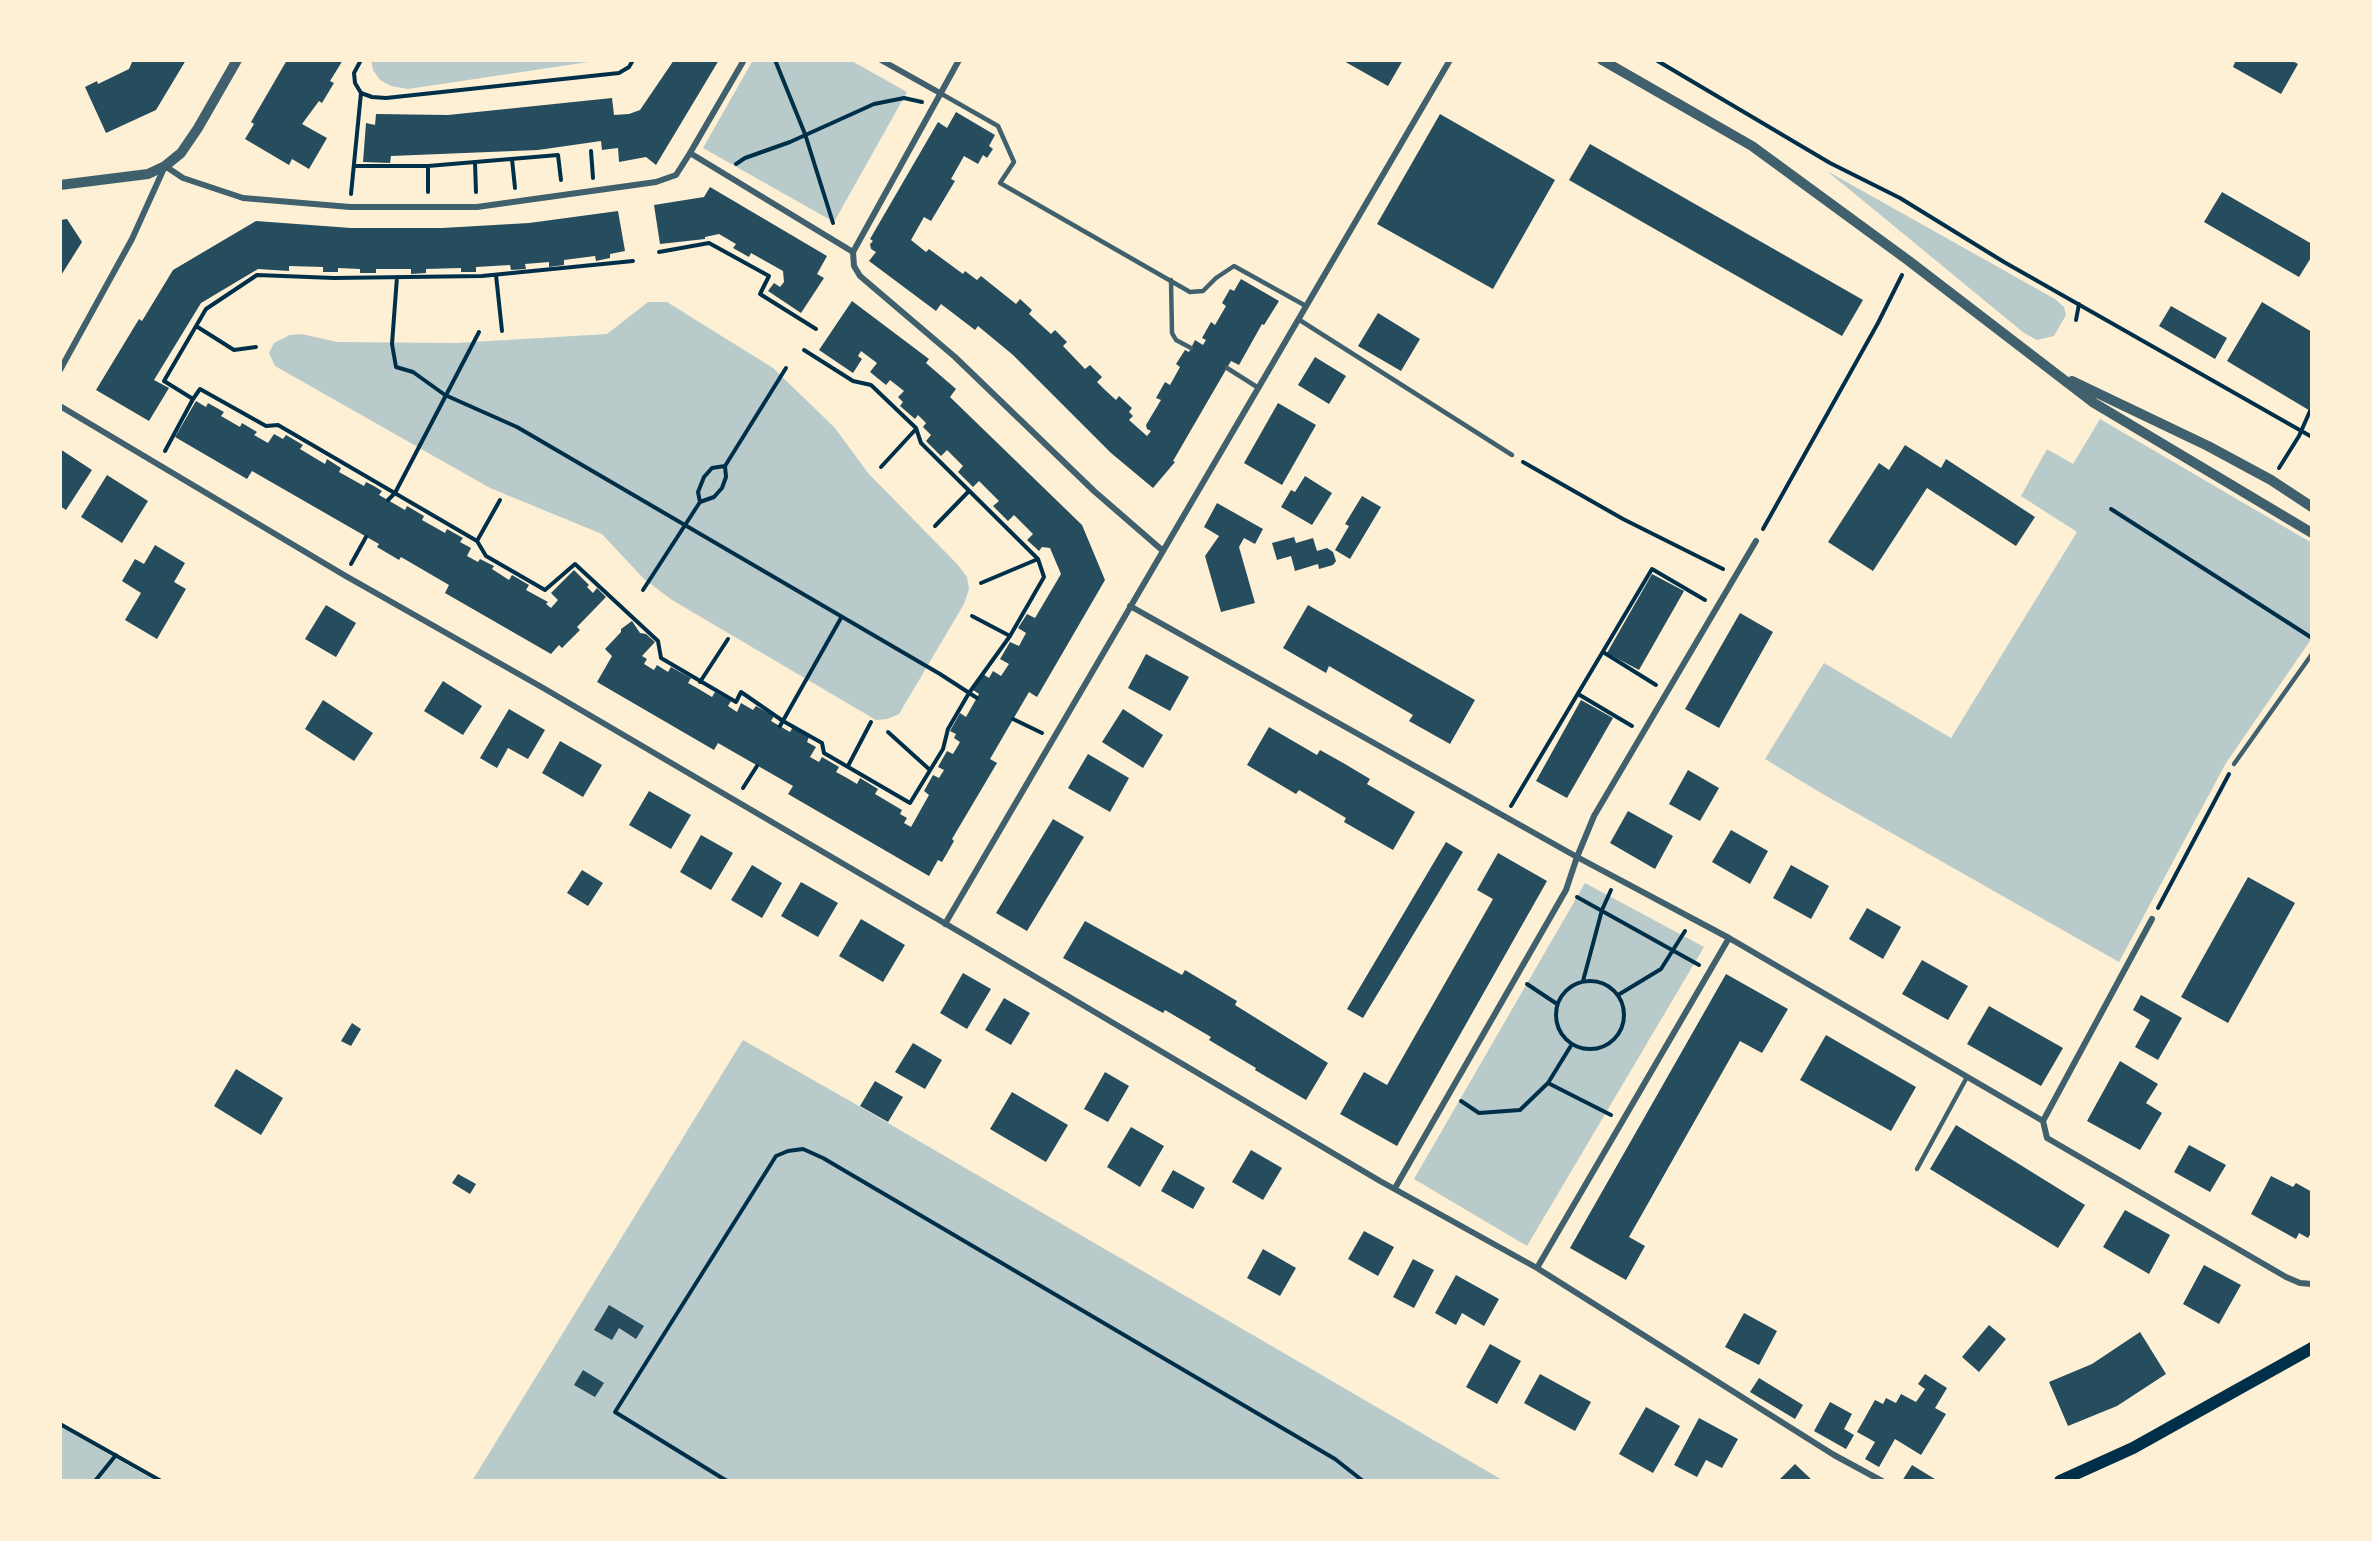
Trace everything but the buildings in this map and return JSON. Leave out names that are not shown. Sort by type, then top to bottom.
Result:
[{"type":"main road","points":[[2060,1481],[2133,1448],[2312,1348]]},
{"type":"street","points":[[60,185],[148,174],[165,166],[181,153],[198,128],[237,60]]},
{"type":"street","points":[[165,166],[183,178],[243,198],[350,207],[477,207],[634,187],[676,175],[744,60]]},
{"type":"street","points":[[881,60],[940,93]]},
{"type":"street","points":[[959,60],[853,252],[854,266],[860,276],[955,357],[1094,491],[1162,550]]},
{"type":"street","points":[[945,924],[1450,60]]},
{"type":"street","points":[[1602,60],[1752,146],[1909,261],[2103,409],[2312,533]]},
{"type":"street","points":[[690,153],[853,252]]},
{"type":"street","points":[[60,370],[132,239],[165,166]]},
{"type":"street","points":[[2050,370],[2208,447],[2271,480],[2312,507]]},
{"type":"street","points":[[60,406],[344,575],[735,800],[1395,1188],[1537,1268],[1834,1455],[1882,1481]]},
{"type":"street","points":[[1395,1188],[1566,890],[1594,816],[1756,541]]},
{"type":"street","points":[[1130,606],[1577,857],[1729,938],[2043,1121]]},
{"type":"street","points":[[2152,919],[2043,1121],[2047,1138],[2286,1277],[2300,1283],[2312,1284]]},
{"type":"street","points":[[1537,1268],[1729,938]]},
{"type":"lane","points":[[940,93],[998,126],[1014,162],[1000,183],[1190,292],[1203,291],[1216,278],[1234,266],[1306,306]]},
{"type":"lane","points":[[1171,280],[1172,333],[1176,340],[1191,348]]},
{"type":"lane","points":[[1298,319],[1512,455]]},
{"type":"lane","points":[[1227,368],[1257,387]]},
{"type":"lane","points":[[2234,764],[2312,654]]},
{"type":"lane","points":[[1917,1169],[1967,1077]]},
{"type":"path","points":[[350,207],[361,93],[355,83],[354,73],[361,60]]},
{"type":"path","points":[[361,93],[386,98],[619,74],[629,67],[633,60]]},
{"type":"path","points":[[775,60],[805,134],[839,243]]},
{"type":"path","points":[[1656,60],[1830,163],[1900,198],[2004,262],[2312,437]]},
{"type":"path","points":[[722,173],[745,158],[790,142],[874,104],[904,98],[934,104]]},
{"type":"path","points":[[591,152],[595,192]]},
{"type":"path","points":[[354,166],[428,166],[558,155],[562,196]]},
{"type":"path","points":[[512,159],[517,202]]},
{"type":"path","points":[[475,163],[477,207]]},
{"type":"path","points":[[427,207],[428,166]]},
{"type":"path","points":[[659,252],[708,243],[769,276],[760,294],[816,328]]},
{"type":"path","points":[[193,399],[164,381],[206,309],[257,274],[334,278],[496,275],[633,261]]},
{"type":"path","points":[[1756,541],[1878,323],[1909,261]]},
{"type":"path","points":[[496,275],[502,331]]},
{"type":"path","points":[[397,277],[392,344],[396,368],[414,372],[446,395],[517,427],[940,674],[977,698]]},
{"type":"path","points":[[2076,320],[2079,304]]},
{"type":"path","points":[[196,326],[234,350],[256,347]]},
{"type":"path","points":[[388,500],[395,493],[479,332]]},
{"type":"path","points":[[157,464],[200,389],[266,426],[278,425],[395,493],[477,541],[486,556],[545,590],[575,564],[658,641],[661,658],[736,702],[741,692],[783,721],[822,743],[824,753],[910,802],[943,748],[948,729],[969,693],[1010,636],[1044,576],[1038,560],[921,443],[916,428],[871,385],[854,381],[804,350]]},
{"type":"path","points":[[700,502],[714,497],[722,488],[726,477],[724,466],[786,368]]},
{"type":"path","points":[[2271,480],[2302,431],[2310,411]]},
{"type":"path","points":[[881,467],[916,428]]},
{"type":"path","points":[[1512,455],[1623,519],[1702,557],[1735,577]]},
{"type":"path","points":[[643,590],[686,527],[700,502],[698,492],[704,477],[712,468],[724,466]]},
{"type":"path","points":[[935,526],[969,491]]},
{"type":"path","points":[[477,541],[500,500]]},
{"type":"path","points":[[2111,509],[2312,638]]},
{"type":"path","points":[[344,575],[366,537]]},
{"type":"path","points":[[981,583],[1038,560]]},
{"type":"path","points":[[1505,817],[1652,569],[1717,607]]},
{"type":"path","points":[[972,615],[1010,636]]},
{"type":"path","points":[[780,726],[841,618]]},
{"type":"path","points":[[700,682],[728,639]]},
{"type":"path","points":[[1603,652],[1667,692]]},
{"type":"path","points":[[1578,694],[1643,733]]},
{"type":"path","points":[[1013,719],[1052,738]]},
{"type":"path","points":[[848,766],[872,723]]},
{"type":"path","points":[[888,732],[930,770]]},
{"type":"path","points":[[2152,919],[2234,764]]},
{"type":"path","points":[[735,800],[758,766]]},
{"type":"path","points":[[1583,981],[1602,910],[1617,878]]},
{"type":"path","points":[[1566,890],[1710,971]]},
{"type":"path","points":[[1618,995],[1661,969],[1674,952],[1692,918]]},
{"type":"path","points":[[1517,977],[1557,1004]]},
{"type":"path","points":[[1583,981],[1604,983],[1618,995],[1624,1008],[1624,1019],[1614,1038],[1596,1048],[1584,1048],[1564,1038],[1555,1016],[1557,1004],[1563,993],[1572,985],[1583,981]]},
{"type":"path","points":[[1450,1094],[1479,1113],[1520,1110],[1548,1083],[1572,1044]]},
{"type":"path","points":[[1548,1083],[1623,1121]]},
{"type":"path","points":[[727,1481],[615,1412],[777,1156],[788,1150],[802,1149],[833,1164],[1335,1460],[1363,1481]]},
{"type":"path","points":[[60,1424],[161,1481]]},
{"type":"path","points":[[95,1481],[116,1455]]},
{"type":"shaded area","points":[[371,60],[602,60],[408,89],[391,86],[380,80],[373,70]]},
{"type":"shaded area","points":[[753,60],[850,60],[907,92],[834,222],[703,148]]},
{"type":"shaded area","points":[[1827,171],[2055,299],[2064,307],[2066,315],[2054,336],[2037,340],[2024,333]]},
{"type":"shaded area","points":[[648,302],[667,302],[773,368],[835,428],[868,473],[967,577],[969,589],[964,604],[899,714],[887,719],[876,720],[672,600],[644,579],[602,534],[490,488],[275,366],[269,353],[274,343],[290,335],[302,334],[337,342],[456,343],[607,334]]},
{"type":"shaded area","points":[[2100,419],[2312,543],[2312,638],[2226,763],[2119,962],[1765,759],[1824,663],[1951,738],[2077,532],[2021,496],[2047,449],[2073,464]]},
{"type":"shaded area","points":[[1585,883],[1704,947],[1527,1246],[1414,1179]]},
{"type":"shaded area","points":[[743,1040],[850,1101],[1504,1481],[472,1481]]},
{"type":"shaded area","points":[[60,1426],[115,1458],[156,1481],[60,1481]]}]
